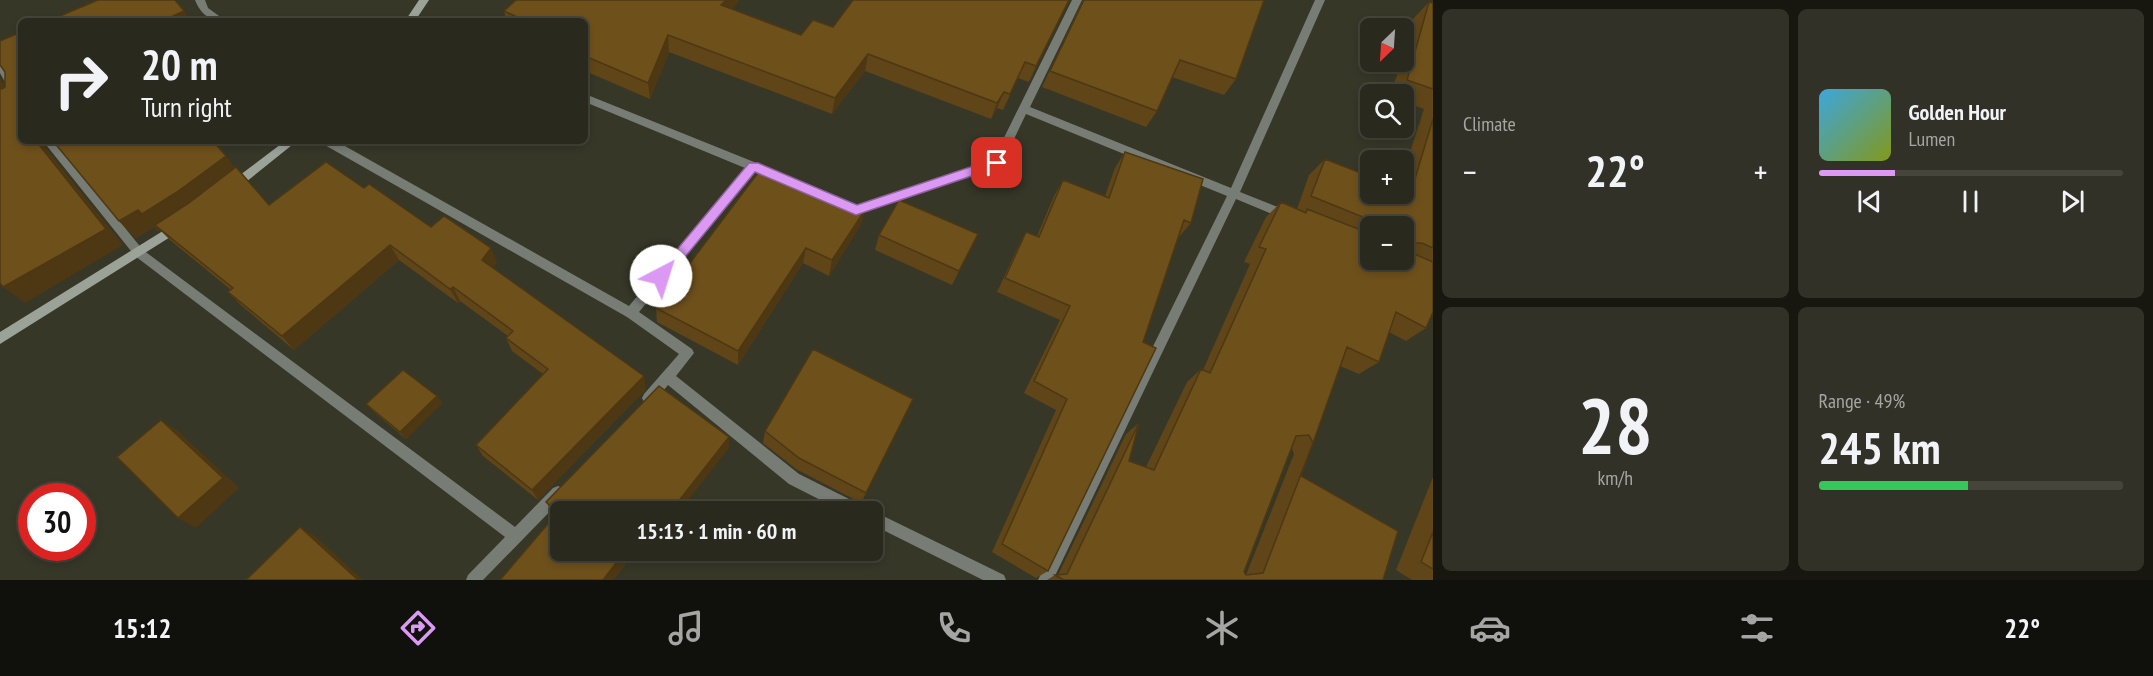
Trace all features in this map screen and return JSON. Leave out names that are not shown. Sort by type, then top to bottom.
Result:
[{"type":"main road","points":[[412,18],[424,0]]},
{"type":"main road","points":[[226,192],[288,144]]},
{"type":"main road","points":[[0,339],[188,220]]},
{"type":"street","points":[[200,0],[204,9],[217,18]]},
{"type":"street","points":[[836,201],[856,210],[997,163],[1077,0]]},
{"type":"street","points":[[1045,580],[1234,193],[1320,0]]},
{"type":"street","points":[[0,64],[18,96]]},
{"type":"street","points":[[588,99],[784,179]]},
{"type":"street","points":[[1023,108],[1297,220]]},
{"type":"street","points":[[50,144],[139,253],[516,537]]},
{"type":"street","points":[[332,144],[631,313],[688,352],[669,378],[637,412]]},
{"type":"street","points":[[631,313],[753,166]]},
{"type":"street","points":[[669,378],[794,479],[838,501]]},
{"type":"street","points":[[473,580],[564,487]]},
{"type":"street","points":[[883,523],[999,580]]},
{"type":"building","points":[[98,0],[175,0],[184,11],[169,18],[55,18]]},
{"type":"building","points":[[516,0],[726,0],[721,5],[801,35],[813,20],[833,27],[853,0],[1069,0],[1036,66],[1025,62],[1010,94],[1004,92],[997,103],[868,54],[835,98],[668,35],[648,83],[588,57],[588,18],[519,18],[504,11]]},
{"type":"building","points":[[1084,0],[1264,0],[1236,79],[1180,60],[1157,111],[1050,71]]},
{"type":"building","points":[[1429,2],[1433,3],[1433,89],[1407,80],[1409,72],[1414,72],[1414,55]]},
{"type":"building","points":[[18,33],[18,144],[38,144],[106,229],[3,287],[0,283],[0,88],[5,87],[5,72],[0,65],[0,41]]},
{"type":"building","points":[[1433,119],[1433,248],[1422,243],[1414,243],[1414,216],[1360,216],[1311,196],[1325,159],[1360,173],[1360,204],[1414,204],[1414,182]]},
{"type":"building","points":[[55,144],[216,144],[226,156],[142,214],[138,210],[119,221]]},
{"type":"building","points":[[1125,152],[1203,179],[1191,223],[1184,220],[1143,342],[1156,348],[1048,571],[1002,544],[1067,399],[1034,381],[1070,306],[1005,278],[1026,232],[1039,237],[1063,180],[1109,198]]},
{"type":"building","points":[[326,162],[364,188],[369,184],[431,227],[444,216],[491,248],[482,260],[644,376],[532,490],[476,445],[548,369],[506,338],[513,331],[453,287],[450,289],[390,245],[282,336],[228,292],[233,288],[155,225],[189,203],[236,167],[269,205]]},
{"type":"building","points":[[764,165],[865,210],[832,260],[806,248],[738,351],[656,308]]},
{"type":"building","points":[[899,200],[978,234],[959,271],[879,235]]},
{"type":"building","points":[[1281,202],[1306,213],[1307,209],[1360,230],[1360,270],[1414,270],[1414,254],[1433,262],[1433,312],[1426,328],[1396,312],[1379,362],[1347,347],[1313,443],[1301,476],[1398,531],[1383,580],[1064,580],[1055,575],[1067,574],[1139,423],[1129,461],[1154,470],[1201,369],[1210,373],[1266,249],[1259,247]],"holes":[[[1309,435],[1313,443],[1263,573],[1246,575],[1244,572],[1296,436]]]},
{"type":"building","points":[[813,349],[913,399],[866,493],[799,458],[765,431]]},
{"type":"building","points":[[403,370],[437,396],[400,432],[366,404]]},
{"type":"building","points":[[659,386],[729,437],[679,501],[550,501],[550,505],[546,502]]},
{"type":"building","points":[[161,420],[223,478],[178,518],[117,457]]},
{"type":"building","points":[[550,521],[550,561],[618,561],[603,580],[500,580]]},
{"type":"building","points":[[300,527],[358,580],[246,580]]},
{"type":"building","points":[[1433,532],[1433,569],[1421,562]]},
{"type":"route","points":[[661,276],[753,166],[856,210],[997,163]]}]
